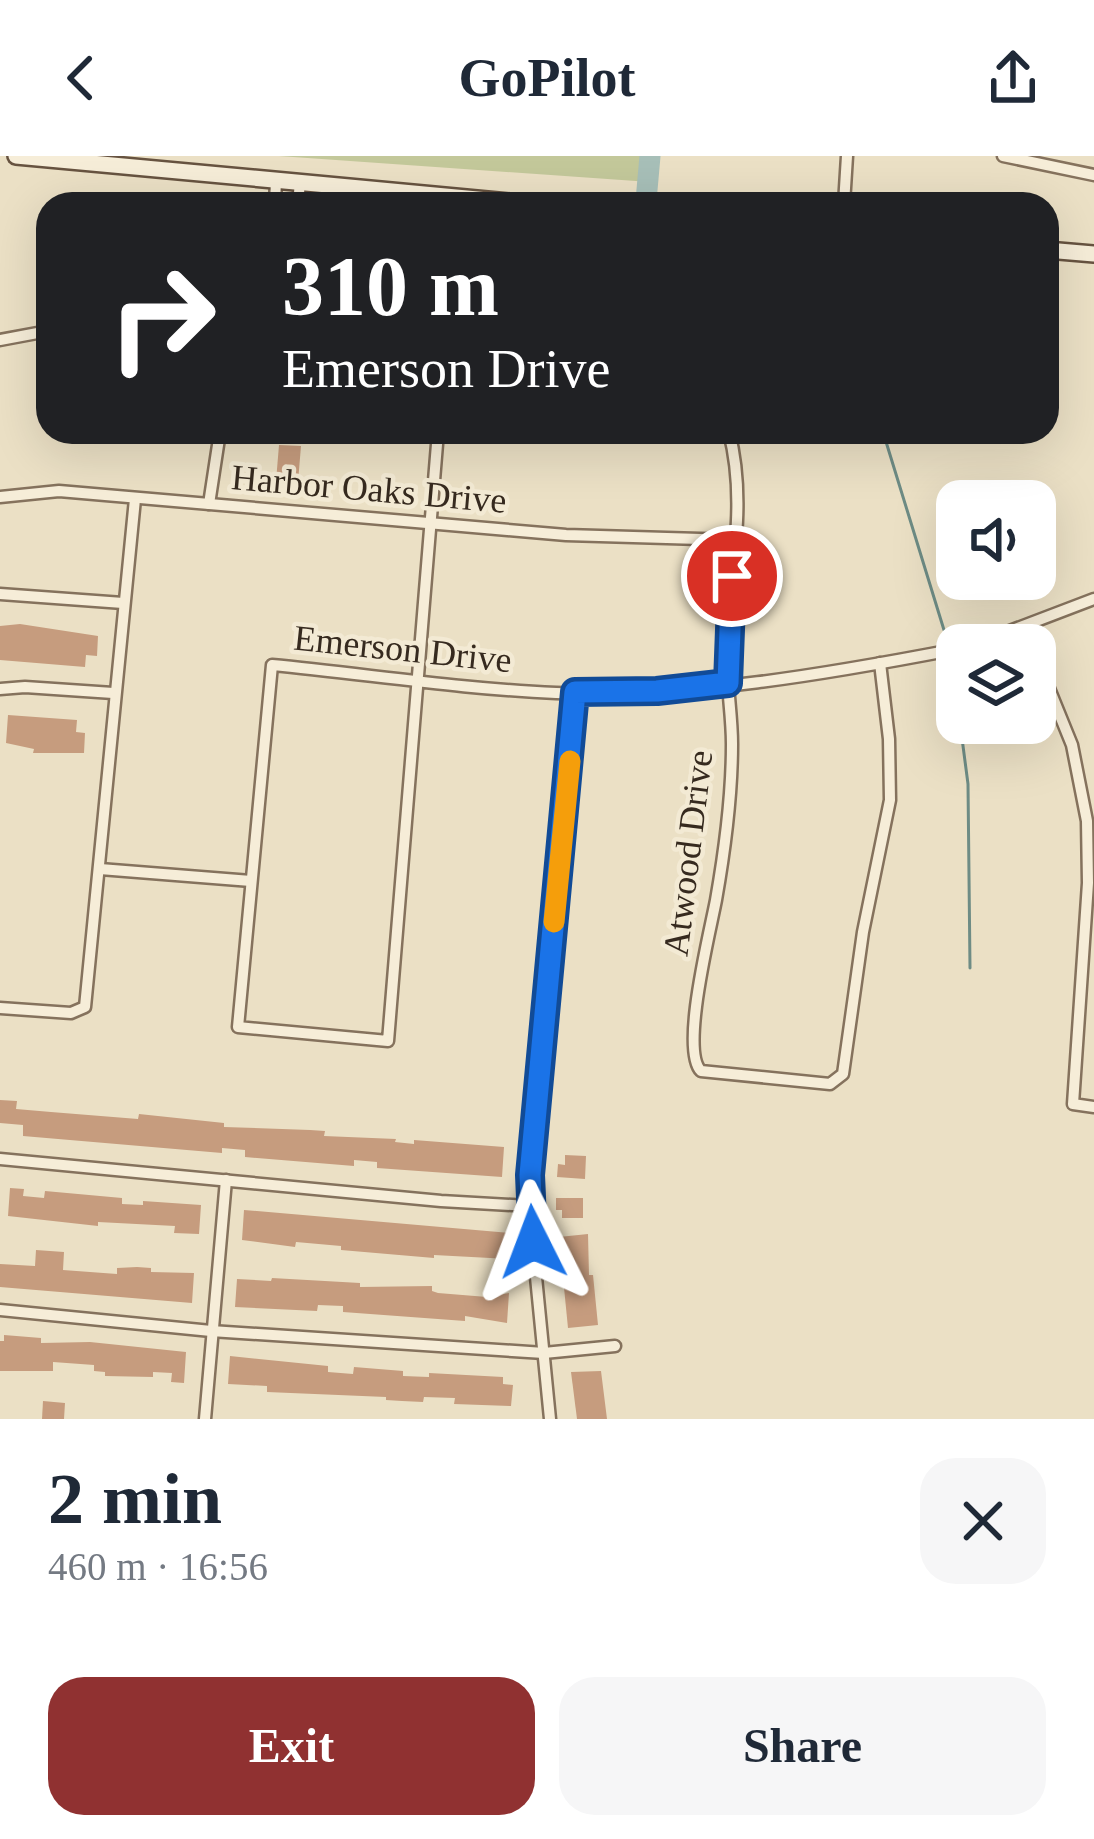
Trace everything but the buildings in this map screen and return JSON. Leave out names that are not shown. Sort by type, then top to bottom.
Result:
[{"type":"street","points":[[16,156],[405,192]]},
{"type":"street","points":[[845,192],[847,156]]},
{"type":"street","points":[[1004,156],[1094,175]]},
{"type":"street","points":[[275,192],[276,180]]},
{"type":"street","points":[[299,192],[300,182]]},
{"type":"street","points":[[1059,251],[1094,254]]},
{"type":"street","points":[[0,340],[36,333]]},
{"type":"street","points":[[209,504],[218,444]]},
{"type":"street","points":[[100,869],[251,881],[238,1027],[388,1040],[438,444]]},
{"type":"street","name":"Atwood Drive","points":[[732,444],[740,512],[734,541],[728,683],[730,810],[704,953],[695,1067],[820,1084],[837,1082],[845,1064],[863,932],[886,838],[890,800],[890,739],[880,663]]},
{"type":"street","name":"Harbor Oaks Drive","points":[[0,496],[59,491],[566,536],[734,541]]},
{"type":"street","points":[[0,1008],[70,1013],[85,1007],[135,499]]},
{"type":"street","points":[[0,594],[123,603]]},
{"type":"street","points":[[1034,624],[1094,599]]},
{"type":"street","name":"Emerson Drive","points":[[251,881],[272,665],[575,692],[657,691],[936,653]]},
{"type":"street","points":[[0,689],[113,693]]},
{"type":"street","points":[[550,1419],[530,1205],[575,692]]},
{"type":"street","points":[[1056,704],[1089,801],[1088,954],[1073,1104],[1094,1107]]},
{"type":"street","points":[[0,1159],[530,1205]]},
{"type":"street","points":[[205,1419],[226,1180]]},
{"type":"street","points":[[0,1310],[211,1331],[544,1353],[615,1346]]},
{"type":"green space","points":[[279,156],[651,156],[650,182]]},
{"type":"waterway","points":[[647,192],[650,156]]},
{"type":"waterway","points":[[887,444],[942,624]]},
{"type":"waterway","points":[[963,744],[968,784],[970,968]]},
{"type":"slow traffic","points":[[554,922],[570,761]]},
{"type":"route","points":[[533,1242],[530,1175],[575,692],[657,691],[728,683],[732,576]]}]
